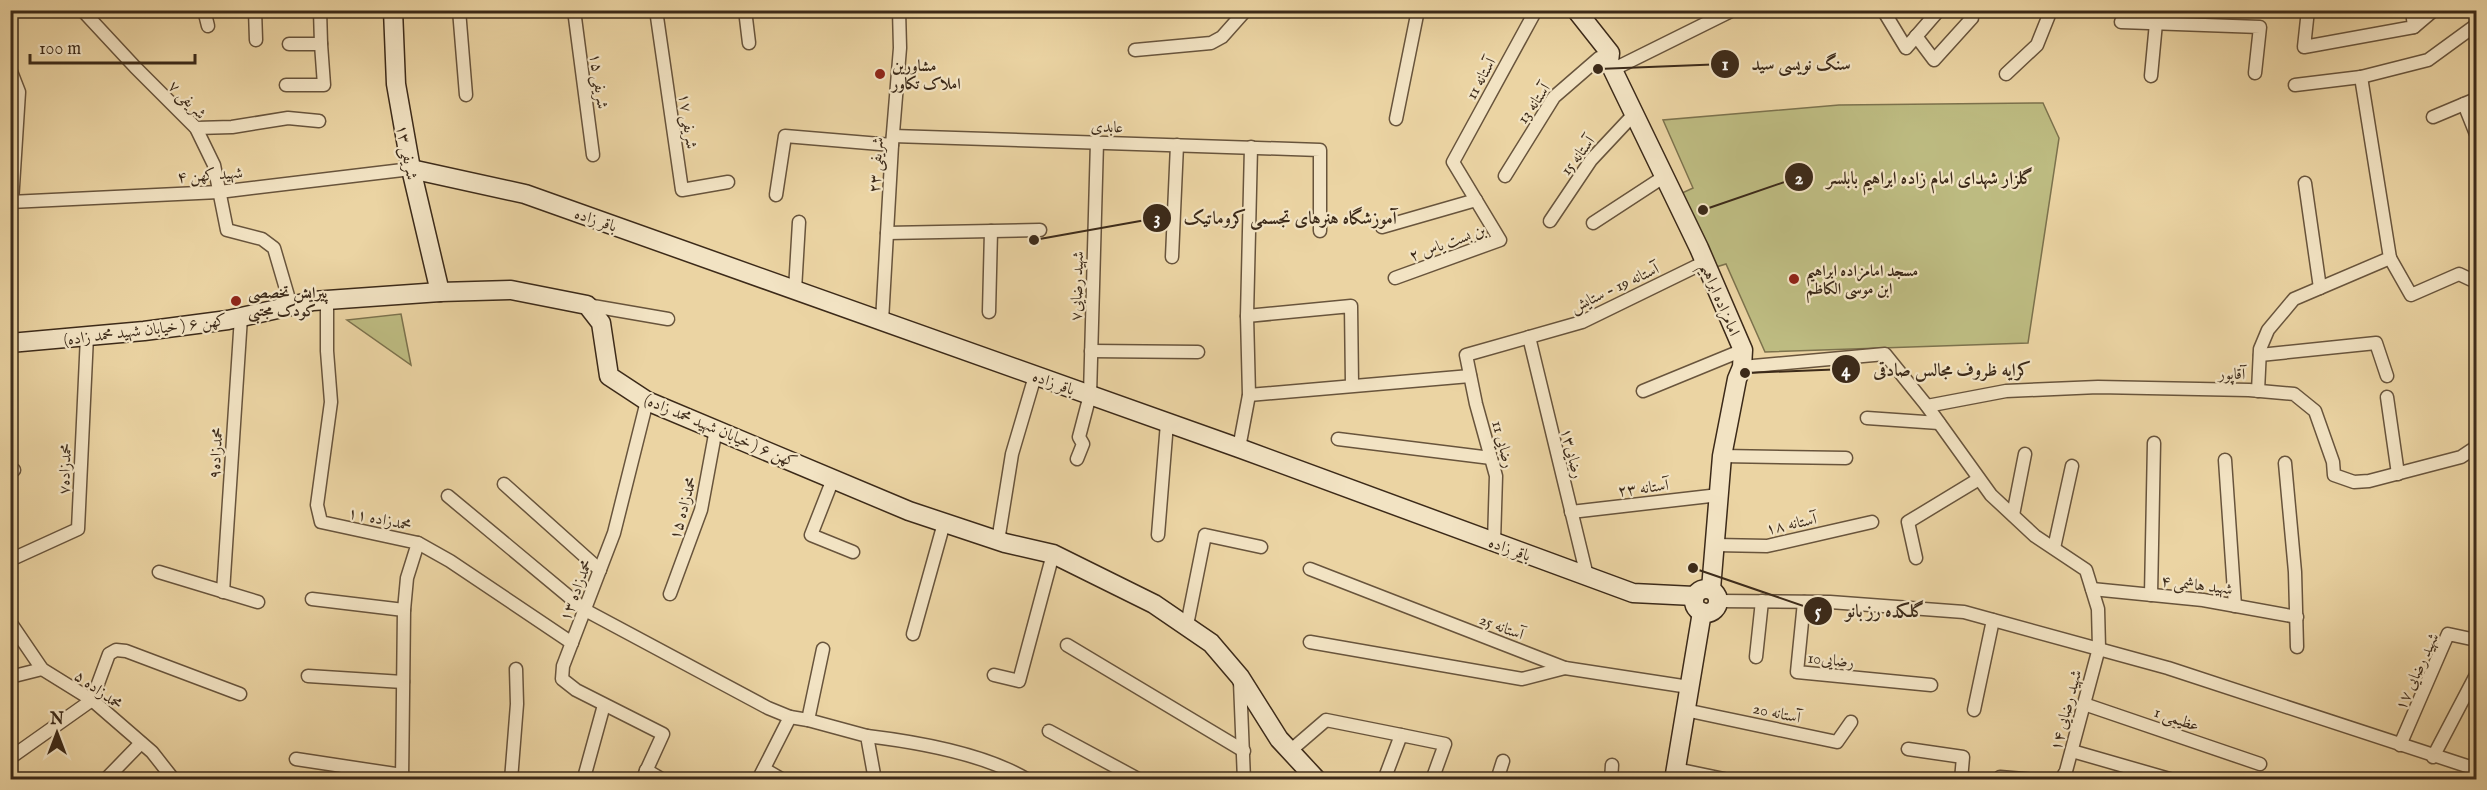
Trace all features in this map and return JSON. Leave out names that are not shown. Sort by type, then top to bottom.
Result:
[{"type":"street","name":"شریفی ۷","points":[[82,10],[127,60],[196,128],[214,165],[227,230],[262,239],[274,248],[291,306]]},
{"type":"street","points":[[204,10],[208,26]]},
{"type":"street","points":[[255,10],[256,40]]},
{"type":"street","points":[[286,85],[324,85],[320,10]]},
{"type":"street","name":"شریفی ۱۳","points":[[393,10],[396,84],[411,169],[440,292]]},
{"type":"street","points":[[459,10],[466,95]]},
{"type":"street","name":"شریفی ۱۵","points":[[574,10],[593,155]]},
{"type":"street","name":"شریفی ۱۷","points":[[657,10],[682,190],[728,182]]},
{"type":"street","points":[[745,10],[749,43]]},
{"type":"street","name":"شریفی ۲۳","points":[[882,321],[892,141],[900,48],[899,10]]},
{"type":"street","points":[[1135,50],[1210,44],[1222,37],[1246,10]]},
{"type":"street","points":[[1396,119],[1418,10]]},
{"type":"street","name":"آستانه 11","points":[[1476,200],[1453,162],[1536,10]]},
{"type":"street","name":"امامزاده ابراهیم","points":[[1563,10],[1608,63],[1635,113],[1705,262],[1743,358]]},
{"type":"street","name":"امامزاده ابراهیم","points":[[1576,10],[1610,53],[1608,63]]},
{"type":"street","name":"آستانه 13","points":[[1505,176],[1554,97],[1608,63],[1732,10]]},
{"type":"street","points":[[1883,10],[1906,48],[1939,10]]},
{"type":"street","points":[[2006,74],[2037,45],[2051,10]]},
{"type":"street","points":[[2193,24],[2195,10]]},
{"type":"street","points":[[2308,10],[2304,47],[2413,18],[2434,10]]},
{"type":"street","points":[[1916,36],[1934,60],[1972,18]]},
{"type":"street","points":[[2121,22],[2260,27],[2255,73]]},
{"type":"street","points":[[2151,76],[2156,23]]},
{"type":"street","points":[[2295,85],[2361,77],[2428,60],[2476,25]]},
{"type":"street","points":[[289,44],[321,44]]},
{"type":"street","points":[[10,69],[19,92],[11,202]]},
{"type":"street","points":[[2361,77],[2390,258],[2411,295],[2459,274],[2476,282]]},
{"type":"street","points":[[2433,117],[2476,99]]},
{"type":"street","points":[[2464,104],[2476,134]]},
{"type":"street","name":"آستانه 15","points":[[1550,221],[1591,160],[1635,113]]},
{"type":"street","points":[[196,128],[232,127],[288,118],[319,121]]},
{"type":"street","name":"عابدی","points":[[776,195],[785,136],[892,141],[1097,142],[1320,150],[1320,231]]},
{"type":"street","name":"شهید رضایی۷","points":[[1077,459],[1083,444],[1078,437],[1090,395],[1097,142]]},
{"type":"street","points":[[1172,257],[1177,145]]},
{"type":"street","points":[[1239,448],[1249,394],[1247,316],[1251,147]]},
{"type":"street","name":"شهید کهن ۴","points":[[11,202],[219,192],[411,169]]},
{"type":"street","name":"باقر زاده","points":[[411,169],[525,194],[1239,448],[1633,593],[1706,600]]},
{"type":"street","points":[[1593,223],[1665,176]]},
{"type":"street","points":[[2305,183],[2320,288]]},
{"type":"street","points":[[1382,227],[1476,200]]},
{"type":"street","name":"بن بست یاس ۲","points":[[1395,278],[1500,240],[1476,200]]},
{"type":"street","points":[[795,290],[799,222]]},
{"type":"street","points":[[887,233],[1040,230]]},
{"type":"street","points":[[989,312],[991,231]]},
{"type":"street","points":[[2258,391],[2260,355],[2268,330],[2294,299],[2390,258]]},
{"type":"street","name":"آستانه 19 - ستایش","points":[[1466,355],[1582,322],[1705,262]]},
{"type":"street","name":"کهن ۶ ( خیابان شهید محمد زاده)","points":[[10,343],[241,317],[327,300],[440,292],[512,290],[587,305],[601,322],[609,376],[647,401],[909,512],[998,541],[1053,554],[1154,604],[1211,643],[1240,677],[1279,739],[1317,780]]},
{"type":"street","name":"محمدزاده ۱۱","points":[[327,300],[327,351],[331,402],[317,505],[321,522],[418,543],[407,578],[404,610],[402,777]]},
{"type":"street","points":[[587,305],[669,319]]},
{"type":"street","points":[[1247,316],[1351,306],[1352,384]]},
{"type":"street","name":"محمدزاده۹","points":[[223,592],[241,317]]},
{"type":"street","name":"محمدزاده۷","points":[[10,560],[78,529],[87,336]]},
{"type":"street","name":"رضایی۱۳","points":[[1529,337],[1587,576]]},
{"type":"street","points":[[2260,355],[2376,342],[2387,376]]},
{"type":"street","points":[[1091,351],[1198,352]]},
{"type":"street","name":"شهید رضایی ۱۴","points":[[1743,358],[1885,354],[1927,406],[1991,495],[2035,536],[2086,570],[2098,609],[2099,648],[2072,751],[2061,780]]},
{"type":"street","name":"رضایی 11","points":[[1466,355],[1496,476],[1494,542]]},
{"type":"street","points":[[1643,390],[1743,358]]},
{"type":"street","points":[[1729,780],[1675,774],[1716,545],[1722,456],[1743,358]]},
{"type":"street","points":[[998,541],[1012,454],[1035,376]]},
{"type":"street","points":[[1249,394],[1470,376]]},
{"type":"street","name":"آقاپور","points":[[1927,406],[2006,391],[2098,387],[2294,394],[2315,411],[2334,475],[2354,482],[2398,474],[2461,457],[2476,450]]},
{"type":"street","points":[[2387,397],[2398,474]]},
{"type":"street","name":"محمدزاده ۱۳","points":[[644,775],[663,734],[604,705],[562,680],[563,666],[614,533],[647,401]]},
{"type":"street","points":[[1867,418],[1939,423]]},
{"type":"street","points":[[1158,535],[1167,423]]},
{"type":"street","name":"محمدزاده ۱۵","points":[[670,594],[701,510],[716,429]]},
{"type":"street","points":[[1338,438],[1491,458]]},
{"type":"street","points":[[2151,595],[2154,443]]},
{"type":"street","points":[[2013,515],[2025,454]]},
{"type":"street","points":[[1722,456],[1846,458]]},
{"type":"street","points":[[2225,460],[2235,606]]},
{"type":"street","points":[[2285,463],[2297,617],[2297,647]]},
{"type":"street","points":[[2054,548],[2072,466]]},
{"type":"street","points":[[833,479],[811,535],[853,552]]},
{"type":"street","points":[[1916,558],[1908,522],[1979,479]]},
{"type":"street","points":[[504,484],[600,570]]},
{"type":"street","name":"آستانه ۲۳","points":[[1571,512],[1719,495]]},
{"type":"street","points":[[448,496],[585,610],[768,708],[790,717],[867,736],[904,741],[950,752],[995,765],[1028,780]]},
{"type":"street","name":"آستانه ۱۸","points":[[1716,545],[1767,546],[1872,522]]},
{"type":"street","points":[[913,634],[944,523]]},
{"type":"street","points":[[1186,625],[1205,535],[1261,547]]},
{"type":"street","points":[[418,543],[450,561],[572,643]]},
{"type":"street","points":[[994,675],[1019,681],[1053,554]]},
{"type":"street","name":"آستانه 25","points":[[1310,569],[1565,668],[1689,687]]},
{"type":"street","points":[[159,572],[258,602]]},
{"type":"street","name":"شهید هاشمی ۴","points":[[2092,589],[2235,606],[2297,617]]},
{"type":"street","points":[[312,599],[404,610]]},
{"type":"street","points":[[1706,600],[1804,602],[1964,612],[2168,668],[2433,757],[2476,769]]},
{"type":"street","points":[[1756,657],[1761,601]]},
{"type":"street","name":"رضایی10","points":[[1804,602],[1797,672],[1931,685]]},
{"type":"street","points":[[1974,710],[1993,620]]},
{"type":"street","name":"محمدزاده ۵","points":[[10,622],[42,669],[92,700],[152,752],[174,780]]},
{"type":"street","name":"شهید رضایی ۱۷","points":[[2400,745],[2448,634],[2476,640]]},
{"type":"street","points":[[1310,642],[1522,679],[1565,668]]},
{"type":"street","points":[[1067,645],[1244,751]]},
{"type":"street","points":[[808,720],[823,649]]},
{"type":"street","points":[[10,758],[92,700],[109,654],[116,650],[126,651],[240,694]]},
{"type":"street","points":[[10,677],[42,669]]},
{"type":"street","points":[[511,780],[516,669]]},
{"type":"street","points":[[2433,757],[2476,675]]},
{"type":"street","points":[[308,676],[403,682]]},
{"type":"street","points":[[1240,677],[1244,780]]},
{"type":"street","name":"عظیمی 1","points":[[2084,704],[2260,764]]},
{"type":"street","points":[[585,774],[604,705]]},
{"type":"street","name":"آستانه 20","points":[[1685,710],[1837,742],[1851,722]]},
{"type":"street","points":[[783,780],[761,774],[790,717]]},
{"type":"street","points":[[1290,751],[1326,720],[1445,744],[1432,780]]},
{"type":"street","points":[[1049,731],[1140,780]]},
{"type":"street","points":[[1384,780],[1401,735]]},
{"type":"street","points":[[867,736],[875,780]]},
{"type":"street","points":[[105,780],[141,743]]},
{"type":"street","points":[[1908,749],[1963,757],[1961,780]]},
{"type":"street","points":[[2072,751],[2173,780]]},
{"type":"street","points":[[296,759],[402,777]]},
{"type":"street","points":[[1497,780],[1503,761]]},
{"type":"street","points":[[1611,780],[1612,765]]},
{"type":"street","points":[[644,775],[663,780]]},
{"type":"street","points":[[2000,777],[2036,780]]},
{"type":"shaded area","points":[[2043,103],[2059,138],[2028,343],[1765,352],[1726,264],[1716,267],[1682,193],[1693,188],[1663,120],[1839,105]]},
{"type":"shaded area","points":[[401,314],[411,365],[347,320]]},
{"type":"place","name":"سنگ نویسی سید","points":[[1598,69]]},
{"type":"place","name":"مشاورین املاک تکاور","points":[[880,74]]},
{"type":"place","name":"گلزار شهدای امام زاده ابراهیم بابلسر","points":[[1703,210]]},
{"type":"place","name":"آموزشگاه هنرهای تجسمی کروماتیک","points":[[1034,240]]},
{"type":"place","name":"مسجد امامزاده ابراهیم ابن موسی الکاظم","points":[[1794,279]]},
{"type":"place","name":"پیرایش تخصصی کودک مجتبی","points":[[236,301]]},
{"type":"place","name":"کرایه ظروف مجالس صادقی","points":[[1745,373]]},
{"type":"place","name":"گلکده رز بانو","points":[[1693,568]]}]
